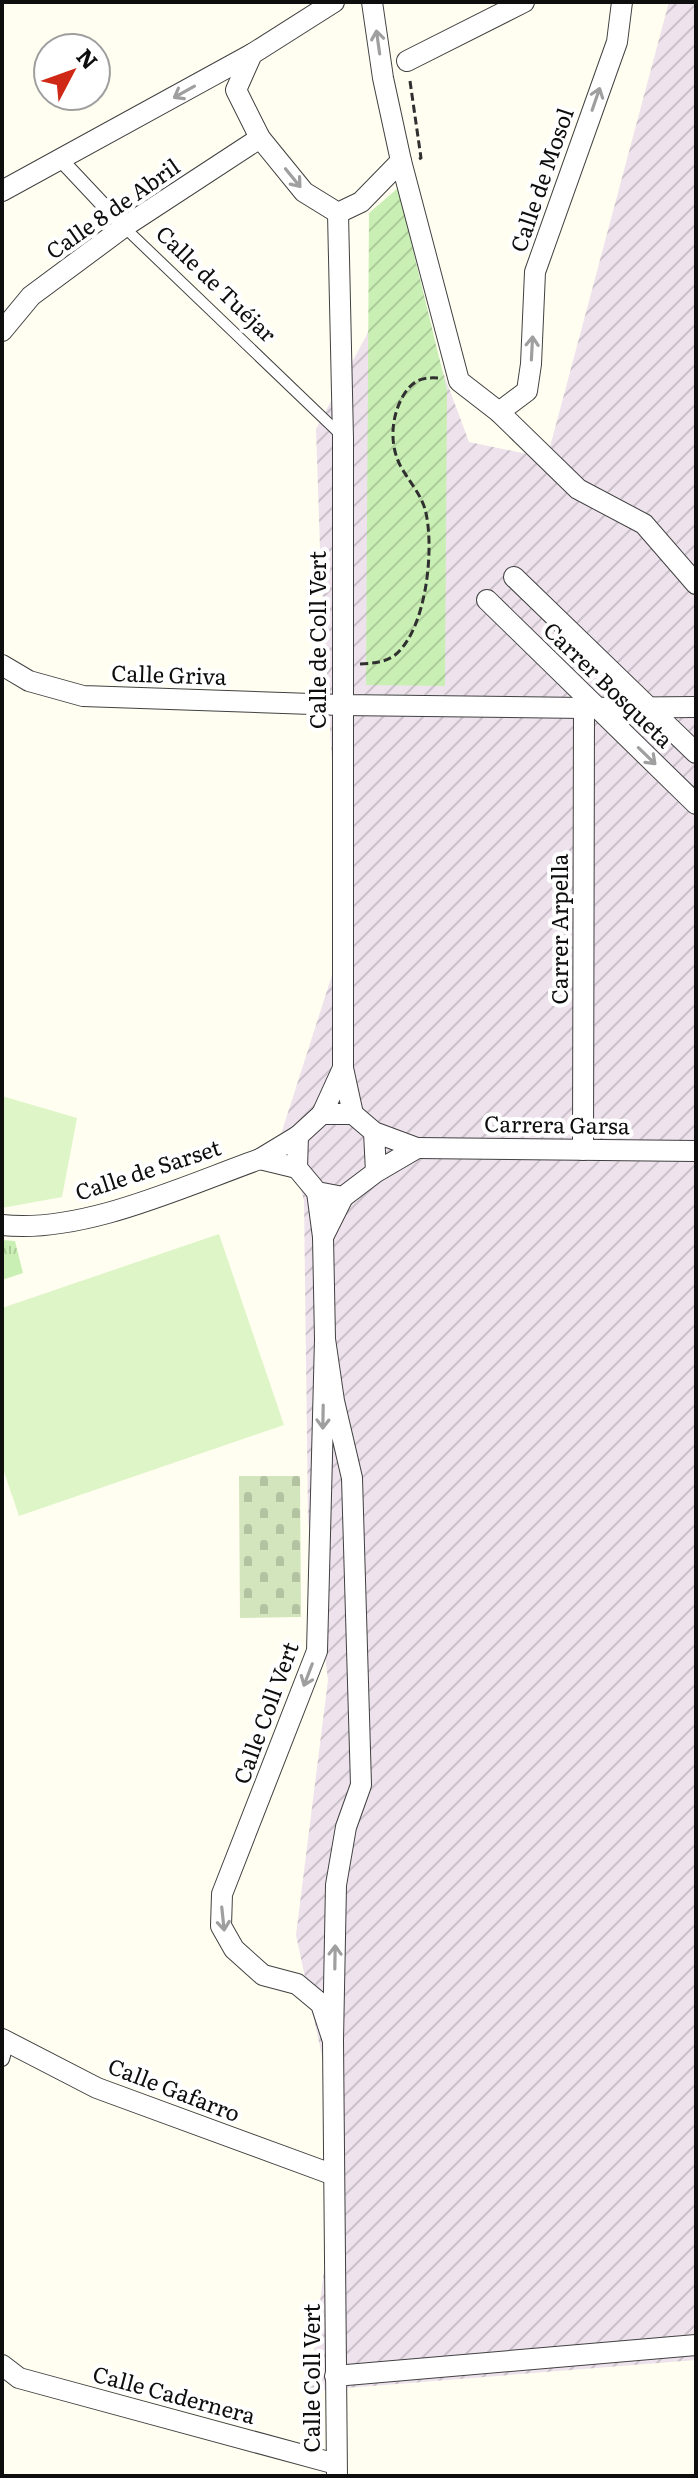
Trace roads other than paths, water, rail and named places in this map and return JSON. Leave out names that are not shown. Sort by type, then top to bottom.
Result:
[{"type":"street","points":[[2,191],[252,54],[334,2]]},
{"type":"street","points":[[372,2],[383,78],[402,167],[458,378],[499,412],[578,489],[644,524],[696,584]]},
{"type":"street","name":"Calle de Mosol","points":[[499,412],[527,391],[535,272],[617,42],[622,2]]},
{"type":"street","points":[[407,61],[510,5]]},
{"type":"street","points":[[252,54],[236,90],[260,138],[304,192],[338,213],[361,202],[402,167]]},
{"type":"street","name":"Calle 8 de Abril","points":[[2,331],[31,296],[124,227],[260,138]]},
{"type":"street","name":"Calle de Tuéjar","points":[[61,160],[124,227]]},
{"type":"street","name":"Calle de Coll Vert","points":[[338,213],[343,438],[343,1068],[353,1114]]},
{"type":"street","name":"Carrer Bosqueta","points":[[514,577],[696,753]]},
{"type":"street","name":"Carrer Bosqueta","points":[[487,600],[591,708],[696,804]]},
{"type":"street","name":"Calle Griva","points":[[2,665],[29,681],[83,696],[341,705],[696,707]]},
{"type":"street","name":"Carrer Arpella","points":[[583,1150],[591,708]]},
{"type":"street","name":"Calle de Coll Vert","points":[[322,1114],[343,1068]]},
{"type":"street","points":[[297,1168],[298,1136],[322,1114],[353,1114],[374,1132],[376,1172]]},
{"type":"street","name":"Carrera Garsa","points":[[374,1132],[417,1148],[696,1151]]},
{"type":"street","name":"Calle de Sarset","points":[[2,1225],[29,1228],[105,1214],[260,1159],[298,1136]]},
{"type":"street","points":[[260,1159],[297,1168],[317,1192],[343,1197],[376,1172],[417,1148]]},
{"type":"street","name":"Calle Coll Vert","points":[[317,1192],[323,1237],[325,1339],[317,1651],[222,1894],[221,1926],[234,1949],[263,1975],[297,1984],[321,2004],[333,2041]]},
{"type":"street","name":"Calle Coll Vert","points":[[323,1237],[343,1197]]},
{"type":"street","name":"Calle Coll Vert","points":[[325,1339],[334,1401],[352,1478],[361,1785],[346,1827],[336,1885],[333,2041],[336,2470]]},
{"type":"street","name":"Calle Gafarro","points":[[4,2046],[97,2088],[334,2175]]},
{"type":"street","points":[[335,2376],[696,2345]]},
{"type":"street","name":"Calle Cadernera","points":[[2,2365],[19,2378],[336,2470]]},
{"type":"lane","name":"Calle de Tuéjar","points":[[124,227],[343,438]]}]
